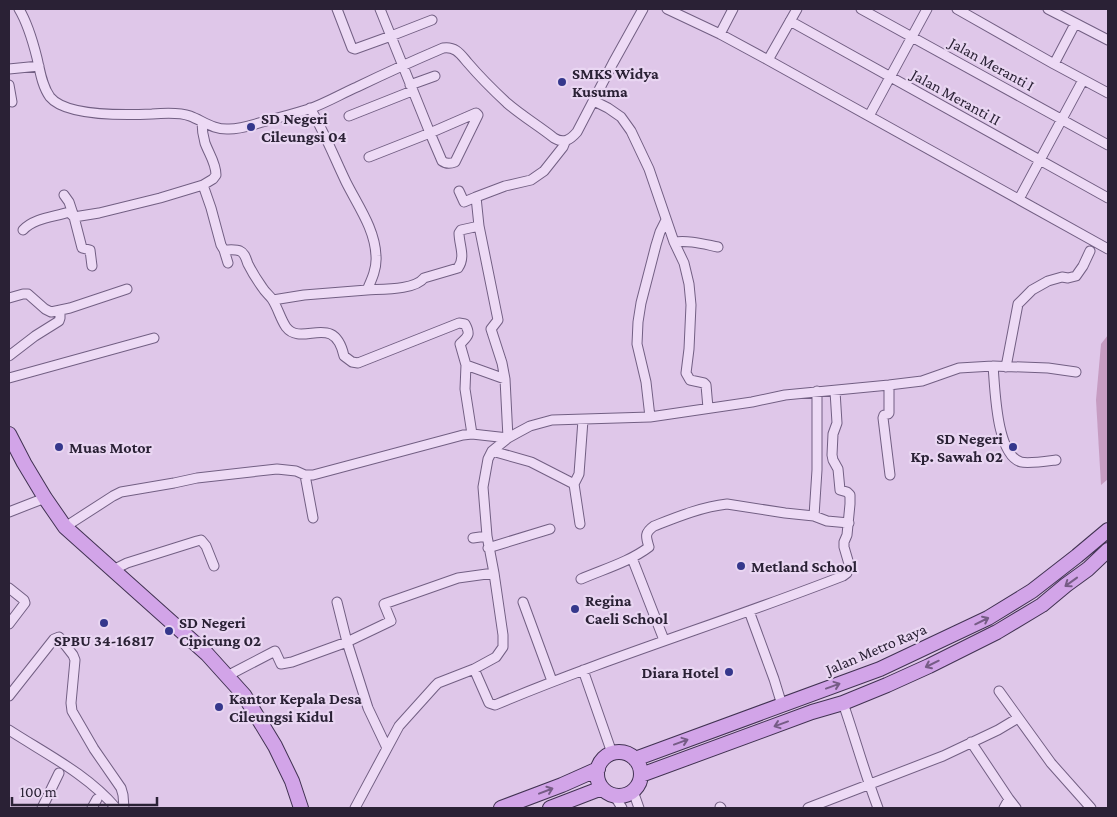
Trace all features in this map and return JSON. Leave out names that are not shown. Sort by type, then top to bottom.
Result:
[{"type":"main road","points":[[9,434],[44,498],[65,527],[206,654],[244,694],[276,746],[292,781],[301,808]]},
{"type":"main road","name":"Jalan Metro Raya","points":[[635,759],[880,669],[988,618],[1032,591],[1108,530]]},
{"type":"main road","points":[[641,775],[887,686],[997,632],[1042,605],[1088,570],[1108,550]]},
{"type":"main road","points":[[550,808],[608,792],[620,796],[633,791],[640,781],[640,766],[628,754],[612,753],[601,762],[598,769],[598,779],[608,792]]},
{"type":"main road","points":[[501,808],[598,769]]},
{"type":"street","points":[[19,9],[34,46],[42,79],[51,98],[60,105],[73,109],[106,114],[170,113],[189,115],[212,127],[230,129],[257,124],[310,108],[402,66],[450,47],[455,49],[508,104],[558,141],[565,142],[573,138],[577,132],[643,9]]},
{"type":"street","points":[[337,9],[352,48],[358,48],[432,20]]},
{"type":"street","points":[[369,157],[430,133],[476,113],[478,114],[454,162],[451,164],[442,161],[430,133],[411,88],[402,66],[380,9]]},
{"type":"street","points":[[668,9],[768,60],[1108,249]]},
{"type":"street","points":[[720,34],[734,9]]},
{"type":"street","points":[[768,60],[797,9]]},
{"type":"street","name":"Jalan Meranti I","points":[[861,9],[1108,145]]},
{"type":"street","points":[[869,116],[927,9]]},
{"type":"street","points":[[1048,9],[1108,40]]},
{"type":"street","points":[[962,10],[1108,93]]},
{"type":"street","name":"Jalan Meranti II","points":[[790,21],[1108,198]]},
{"type":"street","points":[[1054,64],[1075,24]]},
{"type":"street","points":[[9,69],[39,66]]},
{"type":"street","points":[[349,116],[435,76]]},
{"type":"street","points":[[1019,199],[1083,80]]},
{"type":"street","points":[[9,85],[12,102]]},
{"type":"street","points":[[594,101],[616,114],[626,123],[648,169],[674,242],[684,263],[691,305],[686,373],[690,380],[704,383],[706,386],[708,408]]},
{"type":"street","points":[[310,108],[320,124],[373,237],[376,249],[376,266],[368,290]]},
{"type":"street","points":[[74,217],[160,198],[203,185],[213,179],[216,175],[214,161],[205,143],[202,122]]},
{"type":"street","points":[[459,191],[464,202],[505,186],[531,180],[544,171],[565,142]]},
{"type":"street","points":[[203,185],[228,264]]},
{"type":"street","points":[[64,195],[69,202],[74,217],[81,247],[82,249],[90,250],[92,266]]},
{"type":"street","points":[[476,197],[479,226],[498,320],[491,328],[505,379],[508,438]]},
{"type":"street","points":[[22,230],[34,222],[69,212],[74,217]]},
{"type":"street","points":[[650,416],[646,382],[637,344],[638,322],[656,245],[666,220]]},
{"type":"street","points":[[273,300],[304,295],[394,289],[418,283],[424,278],[458,268],[462,261],[459,233],[461,230],[479,226]]},
{"type":"street","points":[[674,242],[694,242],[718,247]]},
{"type":"street","points":[[224,250],[240,251],[244,255],[262,288],[273,300],[280,317],[290,331],[295,334],[325,332],[332,334],[341,346],[344,356],[352,362],[358,363],[462,323],[465,324],[468,332],[467,339],[460,344],[466,365],[464,380],[472,434]]},
{"type":"street","points":[[1006,367],[1018,304],[1032,290],[1048,281],[1076,276],[1090,251]]},
{"type":"street","points":[[9,298],[26,294],[51,312],[128,289]]},
{"type":"street","points":[[9,356],[59,321],[60,310]]},
{"type":"street","points":[[9,378],[154,338]]},
{"type":"street","points":[[466,365],[505,379]]},
{"type":"street","points":[[993,366],[1000,429],[1011,454],[1022,463],[1056,460]]},
{"type":"street","points":[[356,808],[399,726],[435,686],[496,657],[503,648],[503,635],[494,573],[488,548],[484,487],[488,459],[492,451],[508,438],[530,426],[552,420],[650,416],[785,395],[922,381],[959,368],[993,366],[1048,368],[1076,372]]},
{"type":"street","points":[[889,385],[889,413],[884,415],[883,418],[890,475]]},
{"type":"street","points":[[814,516],[817,470],[817,391]]},
{"type":"street","points":[[474,669],[489,703],[493,705],[552,681],[844,576],[850,564],[844,547],[849,523],[850,497],[847,492],[840,490],[838,469],[832,455],[833,434],[836,422],[835,391]]},
{"type":"street","points":[[580,524],[574,484],[579,474],[583,420]]},
{"type":"street","points":[[65,527],[121,492],[196,478],[277,469],[296,471],[305,475],[313,474],[463,435],[472,434],[508,438]]},
{"type":"street","points":[[492,451],[532,462],[574,484]]},
{"type":"street","points":[[305,475],[313,518]]},
{"type":"street","points":[[9,512],[44,498]]},
{"type":"street","points":[[581,579],[632,558],[649,547],[646,537],[649,529],[692,511],[726,504],[814,516],[827,521],[849,523]]},
{"type":"street","points":[[488,548],[550,529]]},
{"type":"street","points":[[473,538],[487,536]]},
{"type":"street","points":[[113,570],[127,563],[197,540],[201,540],[206,546],[214,566]]},
{"type":"street","points":[[632,558],[664,640]]},
{"type":"street","points":[[227,676],[275,651],[281,664],[292,662],[347,642],[391,621],[384,604],[458,578],[494,573]]},
{"type":"street","points":[[9,588],[24,600],[24,603],[9,624]]},
{"type":"street","points":[[337,602],[347,642],[368,708],[387,748]]},
{"type":"street","points":[[523,602],[552,681]]},
{"type":"street","points":[[748,611],[782,705]]},
{"type":"street","points":[[9,696],[58,636],[75,660],[72,711],[122,791],[124,808]]},
{"type":"street","points":[[583,670],[612,753]]},
{"type":"street","points":[[999,691],[1051,763],[1091,808]]},
{"type":"street","points":[[843,703],[878,808]]},
{"type":"street","points":[[808,808],[917,767],[998,730],[1018,718]]},
{"type":"street","points":[[9,730],[84,777],[116,808]]},
{"type":"street","points":[[971,742],[1016,808]]},
{"type":"street","points":[[42,808],[59,773]]},
{"type":"street","points":[[633,791],[639,808]]},
{"type":"street","points":[[608,792],[622,808]]},
{"type":"street","points":[[92,808],[97,799]]},
{"type":"street","points":[[1004,808],[1009,799]]},
{"type":"shaded area","points":[[1108,335],[1108,479],[1101,485],[1096,400],[1101,344]]},
{"type":"place","name":"SMKS Widya Kusuma","points":[[562,82]]},
{"type":"place","name":"SD Negeri Cileungsi 04","points":[[251,127]]},
{"type":"place","name":"Muas Motor","points":[[59,447]]},
{"type":"place","name":"SD Negeri Kp. Sawah 02","points":[[1013,447]]},
{"type":"place","name":"Metland School","points":[[741,566]]},
{"type":"place","name":"Regina Caeli School","points":[[575,609]]},
{"type":"place","name":"SPBU 34-16817","points":[[104,623]]},
{"type":"place","name":"SD Negeri Cipicung 02","points":[[169,631]]},
{"type":"place","name":"Diara Hotel","points":[[729,672]]},
{"type":"place","name":"Kantor Kepala Desa Cileungsi Kidul","points":[[219,707]]}]
